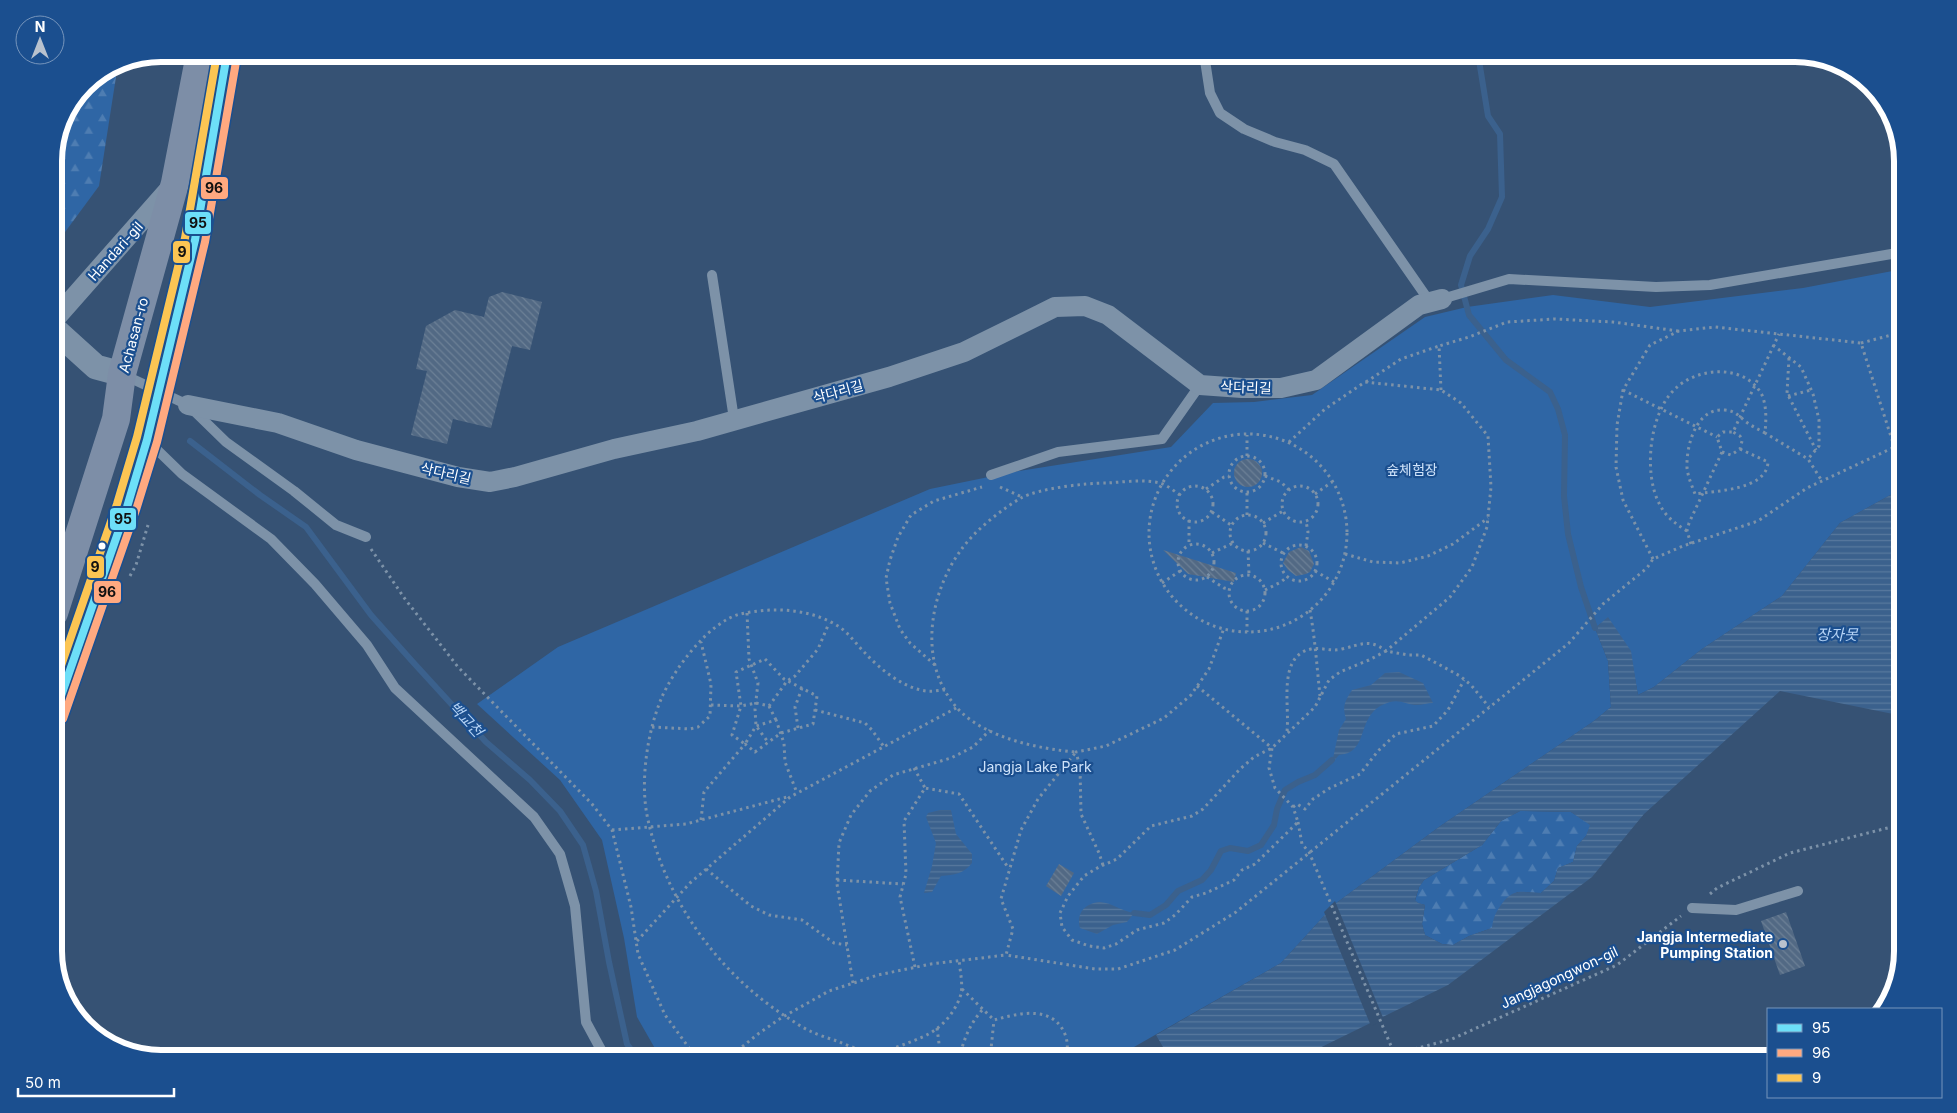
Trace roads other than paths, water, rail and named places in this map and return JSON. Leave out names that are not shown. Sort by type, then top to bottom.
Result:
[{"type":"main road","name":"Achasan-ro","points":[[63,585],[116,419],[122,374],[175,183],[198,63]]},
{"type":"main road","points":[[63,690],[127,507],[160,390],[195,240],[225,63]]},
{"type":"street","name":"Handari-gil","points":[[63,310],[175,183]]},
{"type":"street","name":"삭다리길","points":[[188,405],[278,423],[356,450],[458,478],[490,482],[515,477],[614,449],[697,431],[734,419],[889,377],[964,352],[1055,307],[1085,306],[1108,315],[1200,385],[1281,388],[1316,380],[1419,305],[1436,300]]},
{"type":"street","points":[[63,337],[96,366],[122,374]]},
{"type":"lane","points":[[1205,63],[1210,94],[1220,113],[1244,129],[1275,142],[1305,150],[1334,164],[1436,300],[1509,279],[1656,287],[1710,286],[1894,254]]},
{"type":"lane","points":[[712,275],[734,419]]},
{"type":"lane","points":[[122,374],[160,390],[188,405],[226,442],[294,491],[336,525],[366,537]]},
{"type":"lane","points":[[991,475],[1058,452],[1162,439],[1200,385]]},
{"type":"lane","points":[[147,440],[182,474],[271,540],[316,584],[367,645],[396,688],[534,817],[560,854],[575,906],[586,1022],[601,1050]]},
{"type":"lane","points":[[1692,908],[1736,910],[1798,890]]},
{"type":"water","name":"장자못","points":[[1894,493],[1894,714],[1780,691],[1644,814],[1592,877],[1448,985],[1315,1050],[1165,1050],[1156,1035],[1281,963],[1335,904],[1439,827],[1594,721],[1611,707],[1608,661],[1595,628],[1608,617],[1631,651],[1638,695],[1654,687],[1702,649],[1782,596],[1840,523]],"holes":[[[1520,811],[1571,812],[1590,825],[1586,836],[1577,846],[1573,862],[1558,868],[1554,881],[1541,893],[1518,892],[1505,900],[1497,911],[1492,928],[1469,936],[1453,945],[1442,944],[1425,935],[1422,924],[1425,905],[1415,900],[1419,887],[1424,880],[1482,845],[1501,821]]]},
{"type":"water","points":[[1399,672],[1423,683],[1433,703],[1417,705],[1394,701],[1380,706],[1368,719],[1356,747],[1349,753],[1339,755],[1332,763],[1339,730],[1346,719],[1345,704],[1352,690],[1371,685],[1385,673]]},
{"type":"water","points":[[951,810],[956,834],[972,854],[972,863],[965,870],[958,873],[941,876],[932,892],[924,893],[936,843],[926,817],[928,813]]},
{"type":"water","points":[[1100,902],[1134,913],[1127,922],[1113,925],[1097,934],[1080,928],[1079,918],[1083,910],[1090,904]]},
{"type":"waterway","points":[[1479,63],[1488,116],[1500,134],[1502,197],[1488,229],[1470,256],[1461,285],[1469,315],[1506,360],[1550,392],[1558,409],[1565,435],[1564,496],[1568,534],[1581,587],[1595,628]]},
{"type":"waterway","name":"백교천","points":[[190,441],[260,495],[306,527],[371,615],[412,661],[486,742],[530,780],[560,811],[583,845],[596,891],[627,1044],[631,1050]]},
{"type":"waterway","points":[[1134,913],[1150,915],[1166,905],[1178,891],[1202,880],[1211,870],[1221,851],[1230,848],[1248,851],[1261,845],[1274,825],[1277,809],[1285,790],[1315,775],[1332,760]]},
{"type":"place","name":"Jangja Intermediate Pumping Station","points":[[1783,944]]},
{"type":"park label","name":"숲체험장","points":[[1412,469]]},
{"type":"park label","name":"Jangja Lake Park","points":[[1035,766]]}]
